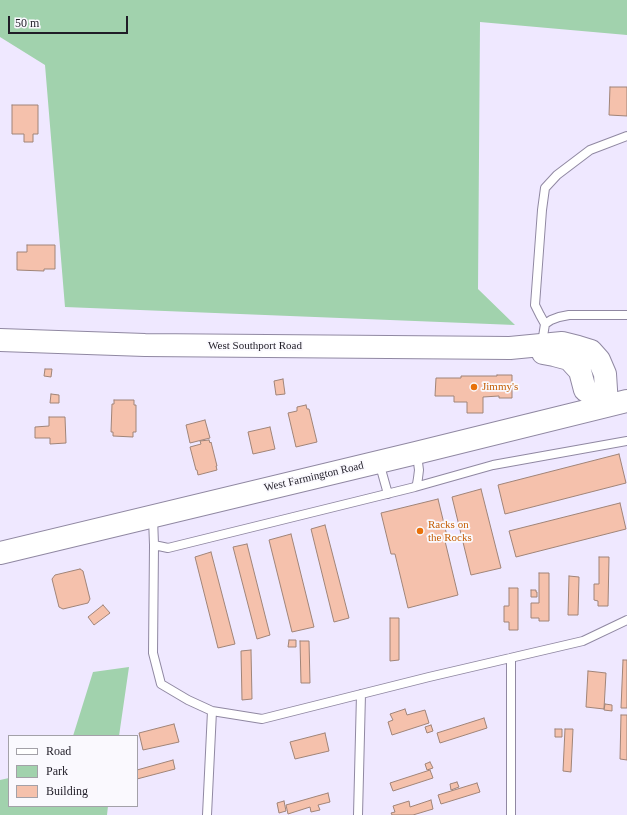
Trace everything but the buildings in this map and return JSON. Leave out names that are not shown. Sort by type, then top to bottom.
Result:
[{"type":"main road","name":"West Southport Road","points":[[0,340],[145,345],[510,348],[562,343],[591,351],[599,360],[617,403]]},
{"type":"main road","name":"West Southport Road","points":[[510,348],[554,354],[569,358],[580,371],[585,390],[617,403]]},
{"type":"main road","name":"West Farmington Road","points":[[0,552],[379,462],[617,403]]},
{"type":"lane","points":[[546,324],[535,305],[542,210],[546,188],[557,175],[590,150],[627,136]]},
{"type":"lane","points":[[542,345],[546,324],[559,317],[569,315],[627,315]]},
{"type":"lane","points":[[154,545],[168,548],[388,494],[493,465],[627,440]]},
{"type":"lane","points":[[415,487],[417,484],[419,470],[416,453]]},
{"type":"lane","points":[[379,462],[388,494]]},
{"type":"lane","points":[[153,516],[153,653],[161,684],[188,700],[212,711],[262,719],[429,676],[583,641],[627,620]]},
{"type":"lane","points":[[511,658],[511,815]]},
{"type":"lane","points":[[358,815],[362,694]]},
{"type":"lane","points":[[207,815],[212,711]]},
{"type":"green space","points":[[0,0],[627,0],[627,35],[480,22],[478,289],[515,325],[65,307],[45,65],[0,37]]},
{"type":"green space","points":[[129,667],[119,735],[73,735],[93,672]]},
{"type":"green space","points":[[8,778],[8,807],[108,807],[107,815],[0,815],[0,780]]},
{"type":"place","name":"Jimmy's","points":[[474,387]]},
{"type":"place","name":"Racks on the Rocks","points":[[420,531]]}]
